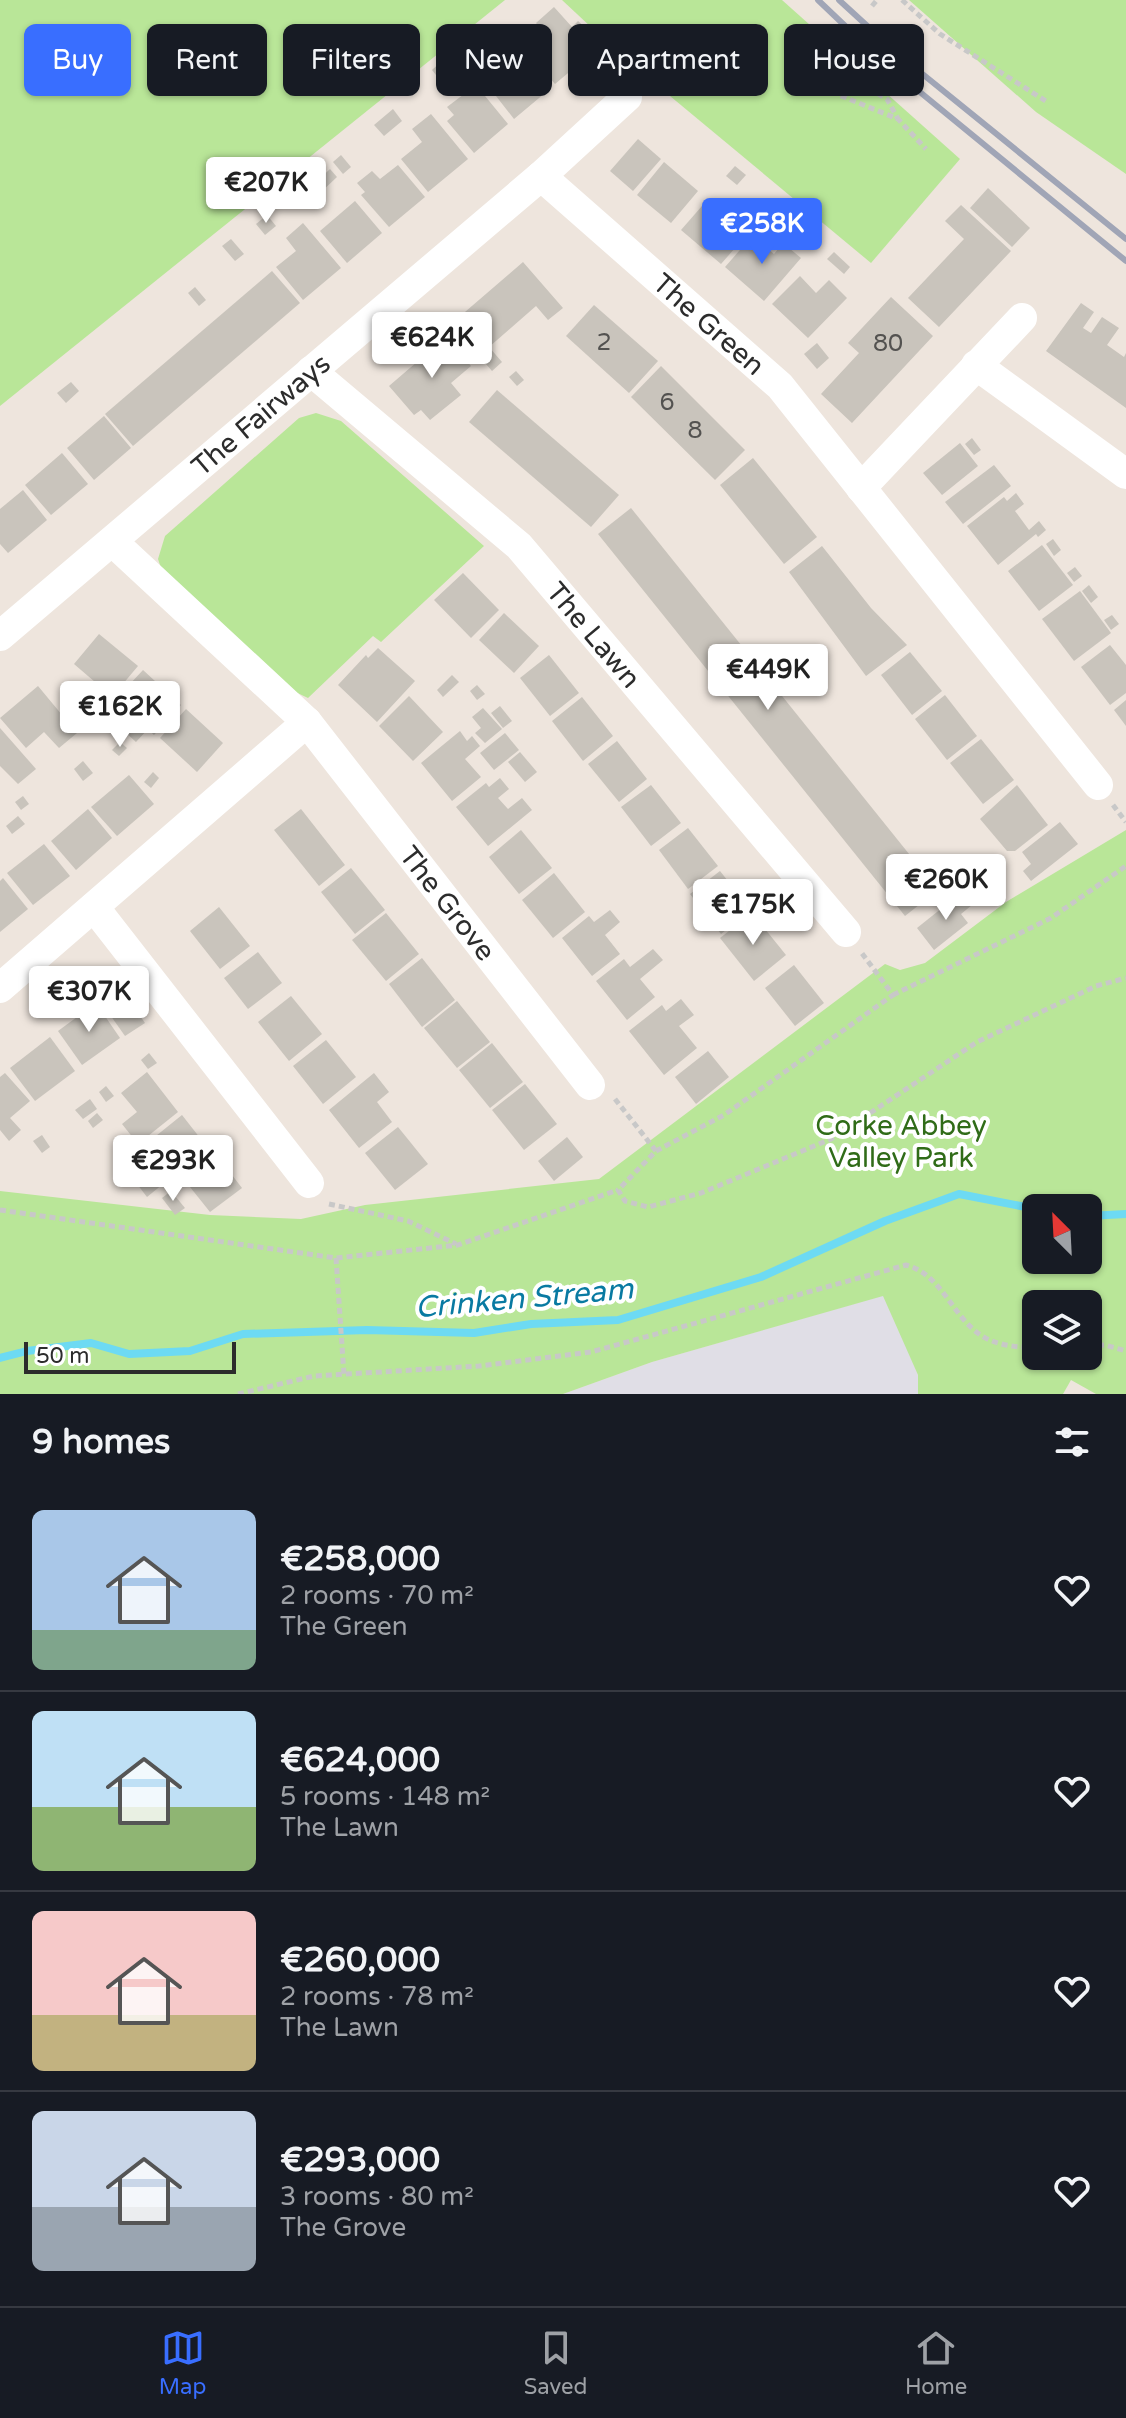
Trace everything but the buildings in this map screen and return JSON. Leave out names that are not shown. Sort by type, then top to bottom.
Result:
[{"type":"street","name":"The Fairways","points":[[0,636],[541,176],[627,97]]},
{"type":"street","name":"The Green","points":[[541,176],[780,386],[1098,785]]},
{"type":"street","points":[[861,488],[1022,318]]},
{"type":"street","points":[[976,365],[1126,474]]},
{"type":"street","name":"The Lawn","points":[[311,371],[519,546],[846,932]]},
{"type":"street","name":"The Grove","points":[[113,542],[307,722],[590,1085]]},
{"type":"street","points":[[0,988],[307,722]]},
{"type":"street","points":[[94,907],[309,1183]]},
{"type":"path","points":[[872,6],[877,0]]},
{"type":"path","points":[[902,0],[940,34],[1049,103]]},
{"type":"path","points":[[841,96],[898,119]]},
{"type":"path","points":[[882,96],[926,149]]},
{"type":"path","points":[[0,1210],[336,1258],[458,1245],[618,1190],[656,1151],[724,1115],[893,995],[1051,918],[1126,866]]},
{"type":"path","points":[[846,932],[893,995]]},
{"type":"path","points":[[618,1190],[625,1201],[648,1207],[701,1193],[816,1145],[913,1088],[977,1042],[1096,986],[1126,978]]},
{"type":"path","points":[[590,1085],[618,1101],[656,1151]]},
{"type":"path","points":[[309,1183],[326,1204],[408,1221],[458,1245]]},
{"type":"path","points":[[336,1258],[344,1375]]},
{"type":"path","points":[[238,1394],[314,1376],[479,1366],[591,1352],[906,1265],[921,1269],[939,1285],[959,1315],[982,1336],[1007,1346],[1022,1347]]},
{"type":"path","points":[[1102,1345],[1126,1351]]},
{"type":"shaded area","points":[[885,1295],[918,1375],[918,1394],[563,1394],[652,1362]]},
{"type":"green space","points":[[0,0],[505,0],[475,24],[436,24],[436,55],[420,68],[420,24],[283,24],[283,96],[386,96],[0,406]]},
{"type":"green space","points":[[562,0],[782,0],[809,24],[784,24],[784,96],[889,96],[960,159],[871,263],[670,96],[768,96],[768,24],[588,24]]},
{"type":"green space","points":[[909,0],[1126,0],[1126,174],[1036,112]]},
{"type":"green space","points":[[316,413],[341,421],[484,546],[381,642],[373,636],[308,698],[289,689],[163,574],[158,559],[165,536],[299,418]]},
{"type":"green space","name":"Corke Abbey Valley Park","points":[[1126,830],[1126,1394],[1096,1394],[1071,1380],[1063,1394],[918,1394],[918,1375],[883,1296],[652,1362],[563,1394],[0,1394],[0,1191],[210,1215],[301,1219],[365,1205],[599,1179],[885,964],[900,970],[925,963],[1006,902]]},
{"type":"waterway","name":"Crinken Stream","points":[[0,1358],[27,1351],[91,1343],[129,1354],[190,1351],[243,1334],[367,1330],[474,1333],[531,1324],[618,1320],[761,1277],[885,1221],[959,1194],[1022,1206]]},
{"type":"waterway","name":"Crinken Stream","points":[[1102,1215],[1126,1214]]},
{"type":"railway","points":[[818,0],[882,61],[1126,261]]},
{"type":"railway","points":[[839,0],[899,55],[1126,239]]}]
